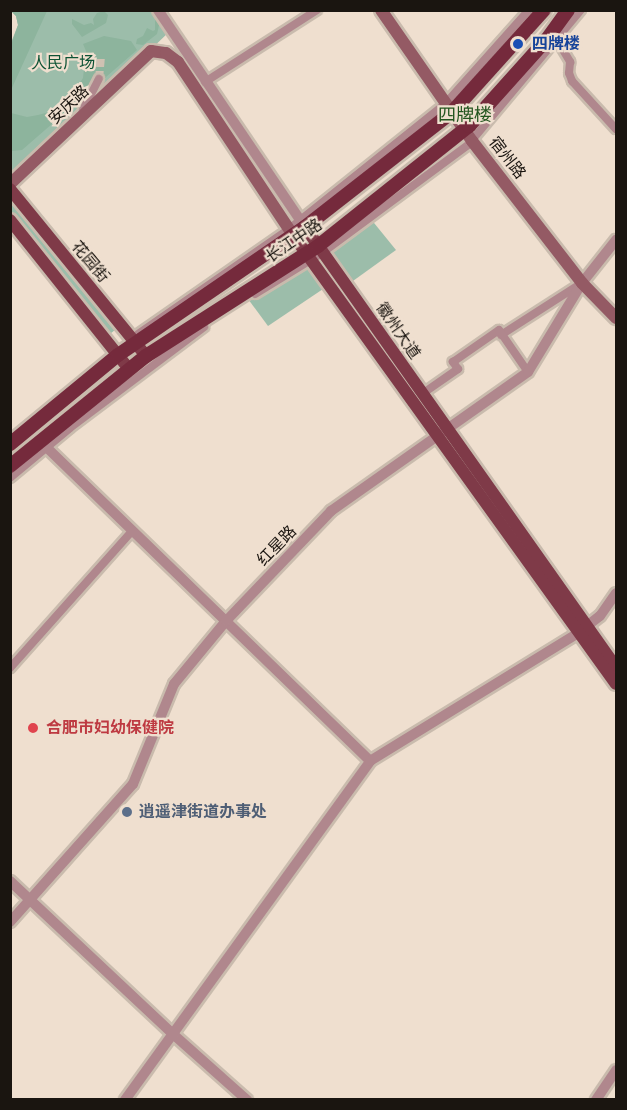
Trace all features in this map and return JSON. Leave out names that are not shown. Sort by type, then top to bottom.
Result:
[{"type":"highway","name":"长江中路","points":[[10,444],[116,353],[296,228],[451,106],[544,10]]},
{"type":"highway","name":"长江中路","points":[[10,466],[43,444],[146,356],[314,253],[470,133],[568,10]]},
{"type":"main road","name":"宿州路","points":[[381,10],[470,133],[584,281],[616,318]]},
{"type":"main road","name":"宿州路","points":[[387,10],[451,106]]},
{"type":"main road","name":"安庆路","points":[[10,184],[151,51]]},
{"type":"main road","name":"徽州大道","points":[[151,51],[166,53],[178,62],[582,630],[616,684]]},
{"type":"main road","name":"花园街","points":[[10,189],[146,356]]},
{"type":"main road","points":[[10,220],[129,369]]},
{"type":"main road","name":"徽州大道","points":[[314,253],[422,394],[442,433]]},
{"type":"main road","name":"宿州路","points":[[584,281],[616,311]]},
{"type":"main road","name":"徽州大道","points":[[582,630],[616,667]]},
{"type":"street","name":"徽州大道","points":[[158,10],[296,228]]},
{"type":"street","points":[[205,82],[317,10]]},
{"type":"street","points":[[451,106],[529,10]]},
{"type":"street","points":[[470,133],[557,40],[581,10]]},
{"type":"street","points":[[557,40],[570,62],[569,73],[572,81],[616,129]]},
{"type":"street","points":[[76,121],[93,96],[99,79]]},
{"type":"street","name":"红星路","points":[[10,922],[133,784],[174,684],[226,621],[331,512],[528,372],[584,281],[616,240]]},
{"type":"street","points":[[10,478],[43,444],[197,331],[314,253]]},
{"type":"street","points":[[501,334],[584,281]]},
{"type":"street","points":[[422,394],[458,369],[453,362],[499,330],[528,372]]},
{"type":"street","points":[[10,439],[116,353]]},
{"type":"street","points":[[43,444],[370,760]]},
{"type":"street","points":[[10,668],[132,531]]},
{"type":"street","points":[[125,1100],[370,760],[582,630],[600,616],[616,593]]},
{"type":"street","points":[[10,881],[28,902]]},
{"type":"street","points":[[10,888],[28,902],[239,1100]]},
{"type":"street","points":[[172,1036],[247,1100]]},
{"type":"street","points":[[596,1100],[616,1070]]},
{"type":"green space","name":"人民广场","points":[[11,11],[158,11],[170,31],[11,184],[10,45],[18,25],[16,16]]},
{"type":"green space","points":[[11,11],[47,11],[11,90],[11,45],[18,25],[16,16]]},
{"type":"green space","points":[[104,11],[108,15],[106,23],[82,37],[72,24],[72,19],[84,25],[91,23],[94,25],[93,19],[97,13]]},
{"type":"green space","points":[[155,12],[161,17],[157,34],[143,45],[136,44],[137,39],[143,36],[147,28],[155,30]]},
{"type":"green space","points":[[104,36],[131,41],[137,50],[22,150],[11,151],[11,113],[27,117],[38,115],[53,111],[69,99],[83,78],[86,51],[83,44]]},
{"type":"green space","points":[[10,202],[115,330],[106,337],[11,216]]},
{"type":"green space","points":[[370,218],[396,250],[346,286],[322,253]]},
{"type":"green space","points":[[310,259],[329,285],[268,326],[248,299]]},
{"type":"tunnel","points":[[99,79],[101,56]]},
{"type":"place","name":"四牌楼","points":[[518,44]]},
{"type":"place","name":"合肥市妇幼保健院","points":[[33,728]]},
{"type":"place","name":"逍遥津街道办事处","points":[[127,812]]},
{"type":"district","name":"四牌楼","points":[[465,115]]}]
